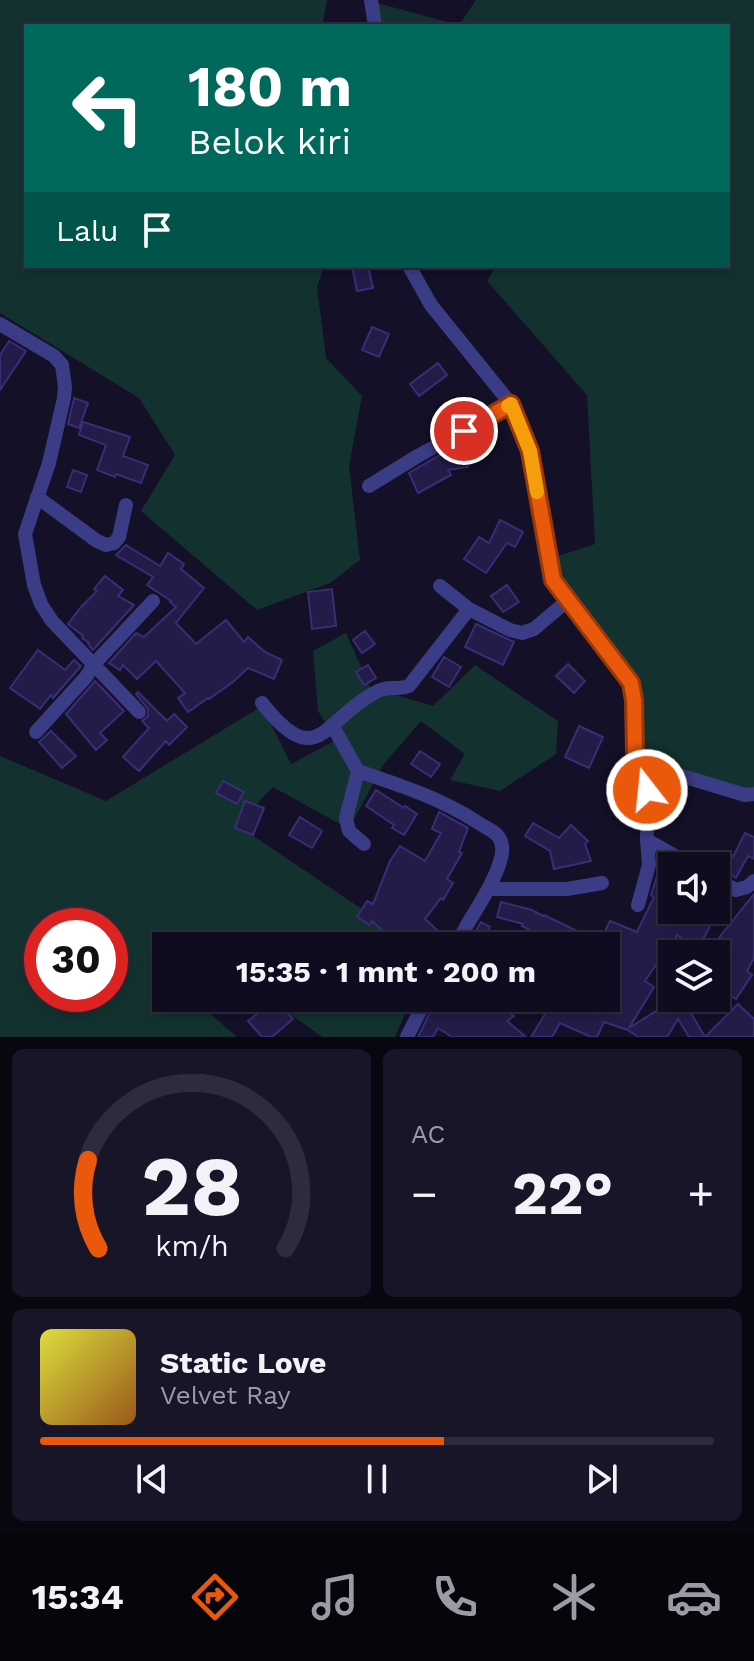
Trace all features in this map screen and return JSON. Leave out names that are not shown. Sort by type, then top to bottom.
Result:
[{"type":"street","points":[[371,0],[375,24]]},
{"type":"street","points":[[410,268],[431,305],[511,404],[530,451],[553,580],[631,683],[635,752],[639,759],[646,765],[745,795],[754,794]]},
{"type":"street","points":[[0,324],[54,356],[62,365],[65,387],[49,463],[25,534],[34,585],[52,621],[139,712]]},
{"type":"street","points":[[369,486],[511,404]]},
{"type":"street","points":[[37,497],[106,545],[114,543],[119,537],[126,505]]},
{"type":"street","points":[[440,586],[469,609],[522,633],[534,629],[567,601]]},
{"type":"street","points":[[36,732],[153,601]]},
{"type":"street","points":[[262,703],[295,736],[304,739],[319,737],[350,708],[381,689],[409,686],[469,609]]},
{"type":"street","points":[[332,725],[358,771],[430,797],[465,814],[497,835],[502,843],[501,858],[488,889],[462,932]]},
{"type":"street","points":[[638,905],[649,865],[646,765]]},
{"type":"street","points":[[358,771],[346,818],[349,831],[364,844]]},
{"type":"street","points":[[647,840],[668,852]]},
{"type":"street","points":[[730,887],[736,890],[754,881]]},
{"type":"street","points":[[488,889],[567,889],[602,883]]},
{"type":"street","points":[[407,1037],[420,1012]]},
{"type":"green space","points":[[0,0],[327,0],[322,24],[24,24],[24,268],[323,268],[317,287],[326,358],[362,396],[349,466],[360,560],[330,583],[257,610],[141,511],[175,455],[139,398],[0,313]]},
{"type":"green space","points":[[476,0],[754,0],[754,796],[642,756],[623,667],[560,602],[549,559],[595,544],[587,395],[487,281],[495,268],[730,268],[730,24],[460,24]]},
{"type":"green space","points":[[377,3],[455,24],[380,24]]},
{"type":"green space","points":[[346,633],[370,687],[433,706],[475,665],[558,721],[556,754],[500,791],[450,780],[465,754],[421,721],[383,765],[349,829],[273,787],[237,825],[396,932],[152,932],[152,1012],[208,1012],[237,1037],[0,1037],[0,756],[106,801],[262,706],[291,764],[336,740],[318,711],[313,651]]},
{"type":"green space","points":[[287,1012],[406,1012],[395,1037],[322,1037]]},
{"type":"building","points":[[352,268],[368,268],[373,288],[357,291]]},
{"type":"building","points":[[372,327],[389,334],[379,357],[362,350]]},
{"type":"building","points":[[9,341],[26,351],[0,390],[0,355]]},
{"type":"building","points":[[438,363],[447,375],[419,396],[410,384]]},
{"type":"building","points":[[74,398],[88,403],[79,428],[68,424]]},
{"type":"building","points":[[83,422],[130,437],[123,456],[148,465],[141,483],[97,470],[106,445],[79,435]]},
{"type":"building","points":[[463,445],[468,467],[448,470],[451,475],[418,493],[409,473]]},
{"type":"building","points":[[73,470],[87,475],[81,492],[67,487]]},
{"type":"building","points":[[500,520],[523,532],[515,547],[507,543],[486,573],[464,559],[479,537],[489,543]]},
{"type":"building","points":[[126,545],[160,566],[168,553],[184,564],[181,569],[204,588],[176,623],[196,644],[226,620],[244,642],[248,637],[265,652],[282,660],[274,679],[248,668],[233,682],[188,712],[178,698],[185,693],[156,661],[137,679],[123,665],[120,670],[109,663],[136,633],[144,637],[176,607],[147,585],[153,577],[116,555]]},
{"type":"building","points":[[105,576],[123,590],[118,596],[134,605],[93,650],[83,636],[68,624],[97,591],[94,589]]},
{"type":"building","points":[[507,585],[519,602],[503,612],[491,596]]},
{"type":"building","points":[[332,589],[336,626],[312,629],[308,592]]},
{"type":"building","points":[[476,624],[514,642],[503,665],[465,647]]},
{"type":"building","points":[[365,631],[375,644],[362,653],[353,640]]},
{"type":"building","points":[[38,650],[65,670],[74,660],[81,666],[40,709],[10,688]]},
{"type":"building","points":[[444,657],[461,667],[449,687],[432,677]]},
{"type":"building","points":[[568,664],[585,681],[574,693],[556,676]]},
{"type":"building","points":[[368,665],[376,678],[364,685],[356,672]]},
{"type":"building","points":[[95,681],[124,711],[100,733],[107,740],[96,750],[66,714]]},
{"type":"building","points":[[138,692],[167,721],[174,714],[187,727],[169,745],[166,741],[139,771],[123,757],[149,728],[142,721],[148,716],[148,709],[136,694]]},
{"type":"building","points":[[579,726],[603,737],[589,768],[565,757]]},
{"type":"building","points":[[51,731],[76,756],[62,768],[39,742]]},
{"type":"building","points":[[420,751],[440,764],[431,777],[411,764]]},
{"type":"building","points":[[223,781],[244,792],[237,804],[216,793]]},
{"type":"building","points":[[376,790],[417,814],[404,835],[366,806]]},
{"type":"building","points":[[245,801],[264,808],[253,835],[235,828]]},
{"type":"building","points":[[439,812],[468,828],[459,852],[462,853],[447,879],[453,883],[443,900],[441,898],[425,919],[439,932],[384,932],[372,921],[370,925],[357,917],[367,901],[373,904],[390,861],[400,846],[425,861],[441,833],[432,829]]},
{"type":"building","points":[[300,817],[322,831],[312,848],[289,835]]},
{"type":"building","points":[[533,823],[559,838],[571,825],[588,841],[585,844],[591,861],[554,869],[550,851],[525,836]]},
{"type":"building","points":[[745,833],[754,837],[754,859],[748,856],[736,878],[730,875],[730,858]]},
{"type":"building","points":[[658,873],[658,924],[711,924],[703,940],[684,940],[677,935],[674,940],[658,940],[658,962],[645,981],[654,987],[629,1028],[658,1010],[690,1012],[705,1037],[689,1037],[678,1019],[667,1037],[638,1037],[604,1022],[597,1037],[560,1023],[552,1037],[531,1037],[546,1012],[620,1012],[620,932],[606,932],[606,929],[610,921],[637,932],[654,897],[651,895]]},
{"type":"building","points":[[754,894],[754,958],[747,971],[752,975],[736,999],[730,995],[730,940],[717,940]]},
{"type":"building","points":[[501,902],[544,915],[579,932],[534,932],[523,924],[497,917]]},
{"type":"building","points":[[481,922],[490,927],[487,932],[475,932]]},
{"type":"building","points":[[738,1004],[754,1019],[754,1037],[705,1037]]},
{"type":"building","points":[[259,1012],[287,1012],[293,1019],[272,1037],[262,1037],[248,1021]]},
{"type":"building","points":[[430,1012],[508,1012],[514,1016],[507,1021],[526,1037],[452,1037],[438,1028],[433,1037],[418,1037]]},
{"type":"slow traffic","points":[[508,406],[511,404],[530,451],[537,492]]},
{"type":"route","points":[[464,431],[511,404],[530,451],[553,580],[631,683],[635,752],[646,765],[647,790]]}]
